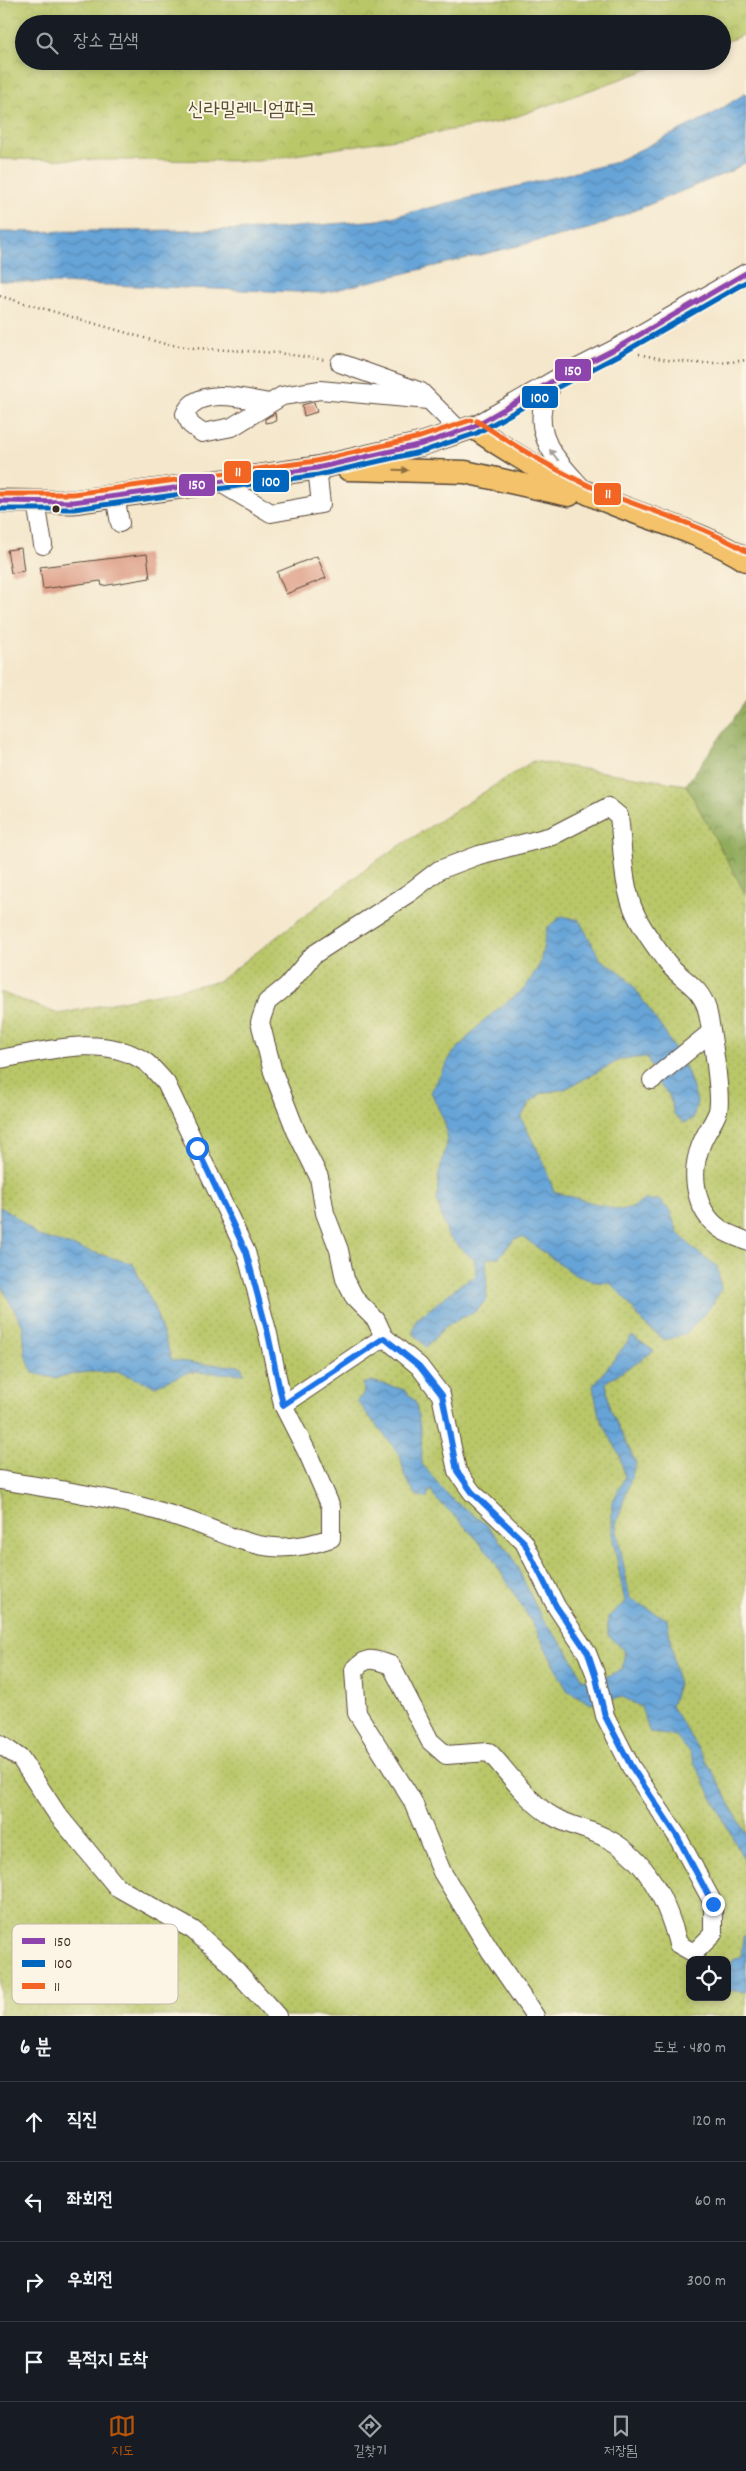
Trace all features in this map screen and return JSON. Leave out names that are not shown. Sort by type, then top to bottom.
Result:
[{"type":"main road","points":[[0,501],[73,502],[317,468],[422,444],[467,429],[541,472],[615,505],[695,535],[746,560]]},
{"type":"main road","points":[[317,468],[465,472],[615,505]]},
{"type":"street","points":[[340,363],[421,392],[428,400],[467,429],[556,379],[615,349],[746,273]]},
{"type":"street","points":[[556,379],[543,403],[544,434],[549,449],[585,492]]},
{"type":"street","points":[[270,402],[282,396],[320,390],[428,400]]},
{"type":"street","points":[[219,482],[271,512],[321,504],[317,468]]},
{"type":"street","points":[[115,496],[120,523]]},
{"type":"street","points":[[36,502],[43,545]]},
{"type":"street","points":[[535,2016],[491,1952],[442,1872],[412,1800],[357,1713],[354,1670],[363,1660],[372,1659],[391,1665],[430,1741],[446,1755],[490,1752],[536,1804],[554,1817],[606,1837],[629,1855],[656,1883],[671,1915],[678,1944],[694,1953],[712,1934],[713,1904],[677,1836],[631,1766],[605,1716],[588,1653],[556,1606],[524,1542],[472,1492],[457,1471],[442,1395],[419,1366],[384,1338],[376,1320],[354,1299],[345,1279],[339,1250],[326,1213],[319,1177],[296,1130],[274,1072],[260,1022],[267,1002],[287,986],[313,955],[410,893],[439,870],[480,855],[552,836],[608,807],[619,816],[628,885],[634,912],[652,942],[671,967],[699,990],[707,1010],[717,1077],[718,1110],[700,1145],[694,1171],[696,1192],[704,1212],[719,1228],[746,1241]]},
{"type":"street","points":[[652,1080],[710,1033]]},
{"type":"street","points":[[0,1059],[70,1048],[105,1047],[125,1051],[145,1061],[166,1083],[246,1252],[268,1334],[283,1405],[309,1456],[330,1507],[331,1538],[292,1549],[247,1544],[175,1516],[75,1493],[0,1480]]},
{"type":"street","points":[[283,1405],[384,1338]]},
{"type":"street","points":[[0,1744],[21,1759],[57,1814],[118,1887],[193,1930],[225,1958],[277,2016]]},
{"type":"path","points":[[0,296],[165,344],[194,348],[278,353],[340,363]]},
{"type":"path","points":[[615,349],[677,363],[728,363],[746,360]]},
{"type":"green space","name":"신라밀레니엄파크","points":[[0,0],[746,0],[746,34],[731,40],[731,15],[15,15],[15,70],[646,70],[501,122],[258,161],[0,159]]},
{"type":"green space","points":[[746,701],[746,895],[686,785]]},
{"type":"green space","points":[[533,761],[686,785],[746,890],[746,2016],[0,2016],[0,992],[59,1014],[219,981],[376,861]]},
{"type":"water","points":[[746,93],[746,162],[731,171],[592,228],[323,293],[0,281],[0,232],[273,229],[379,220],[613,163],[713,114]]},
{"type":"water","points":[[562,916],[579,920],[601,960],[619,971],[634,987],[667,1036],[688,1073],[697,1101],[693,1119],[684,1123],[674,1114],[669,1095],[659,1085],[647,1057],[622,1059],[565,1089],[542,1093],[529,1103],[521,1118],[543,1161],[554,1192],[619,1210],[632,1208],[644,1200],[659,1200],[670,1211],[678,1233],[696,1251],[717,1266],[721,1289],[712,1305],[687,1333],[665,1340],[643,1323],[625,1298],[610,1283],[596,1282],[575,1275],[523,1237],[514,1239],[499,1257],[486,1259],[487,1299],[476,1311],[446,1326],[426,1347],[413,1333],[416,1320],[461,1284],[476,1276],[475,1261],[448,1236],[437,1201],[439,1174],[447,1142],[445,1123],[431,1092],[451,1056],[482,1022],[525,988],[540,964],[547,928]]},
{"type":"water","points":[[0,1207],[15,1216],[38,1236],[133,1264],[154,1307],[172,1360],[241,1366],[244,1374],[189,1372],[155,1386],[119,1372],[86,1372],[54,1378],[33,1373],[25,1354],[23,1326],[0,1284]]},
{"type":"water","points":[[632,1336],[654,1351],[606,1382],[610,1409],[636,1463],[616,1525],[630,1599],[667,1619],[678,1685],[671,1706],[716,1777],[746,1835],[746,1864],[689,1752],[676,1736],[650,1733],[641,1707],[623,1697],[591,1704],[567,1690],[535,1628],[490,1554],[458,1519],[434,1497],[431,1489],[426,1498],[416,1495],[405,1477],[400,1455],[357,1401],[364,1393],[363,1384],[372,1381],[405,1390],[416,1403],[421,1433],[422,1464],[449,1497],[487,1525],[512,1556],[541,1617],[569,1653],[583,1680],[604,1677],[622,1670],[625,1651],[608,1635],[608,1617],[625,1603],[612,1534],[612,1503],[625,1477],[619,1454],[599,1416],[593,1386]]},
{"type":"water","points":[[743,1936],[746,1936],[746,1992],[731,1990],[731,1965],[733,1959],[741,1956]]},
{"type":"building","points":[[314,402],[317,412],[304,416],[302,405]]},
{"type":"building","points":[[275,413],[276,421],[265,423],[265,419]]},
{"type":"building","points":[[21,548],[24,571],[11,573],[7,550]]},
{"type":"building","points":[[147,554],[150,578],[102,586],[101,581],[43,589],[40,567]]},
{"type":"building","points":[[317,556],[326,578],[286,594],[277,572]]},
{"type":"transit line","name":"150","points":[[0,501],[73,502],[317,468],[422,444],[473,427],[556,379],[615,349],[746,273]]},
{"type":"transit line","name":"100","points":[[0,509],[74,509],[318,475],[424,451],[477,433],[746,282]]},
{"type":"transit line","name":"11","points":[[0,494],[73,494],[316,461],[420,437],[471,420]]},
{"type":"transit line","name":"11","points":[[477,421],[537,459],[585,484],[693,525],[746,551]]},
{"type":"route","points":[[197,1148],[246,1252],[268,1334],[283,1405],[384,1338],[419,1366],[442,1395],[457,1471],[472,1492],[524,1542],[556,1606],[588,1653],[605,1716],[631,1766],[677,1836],[713,1904]]}]
